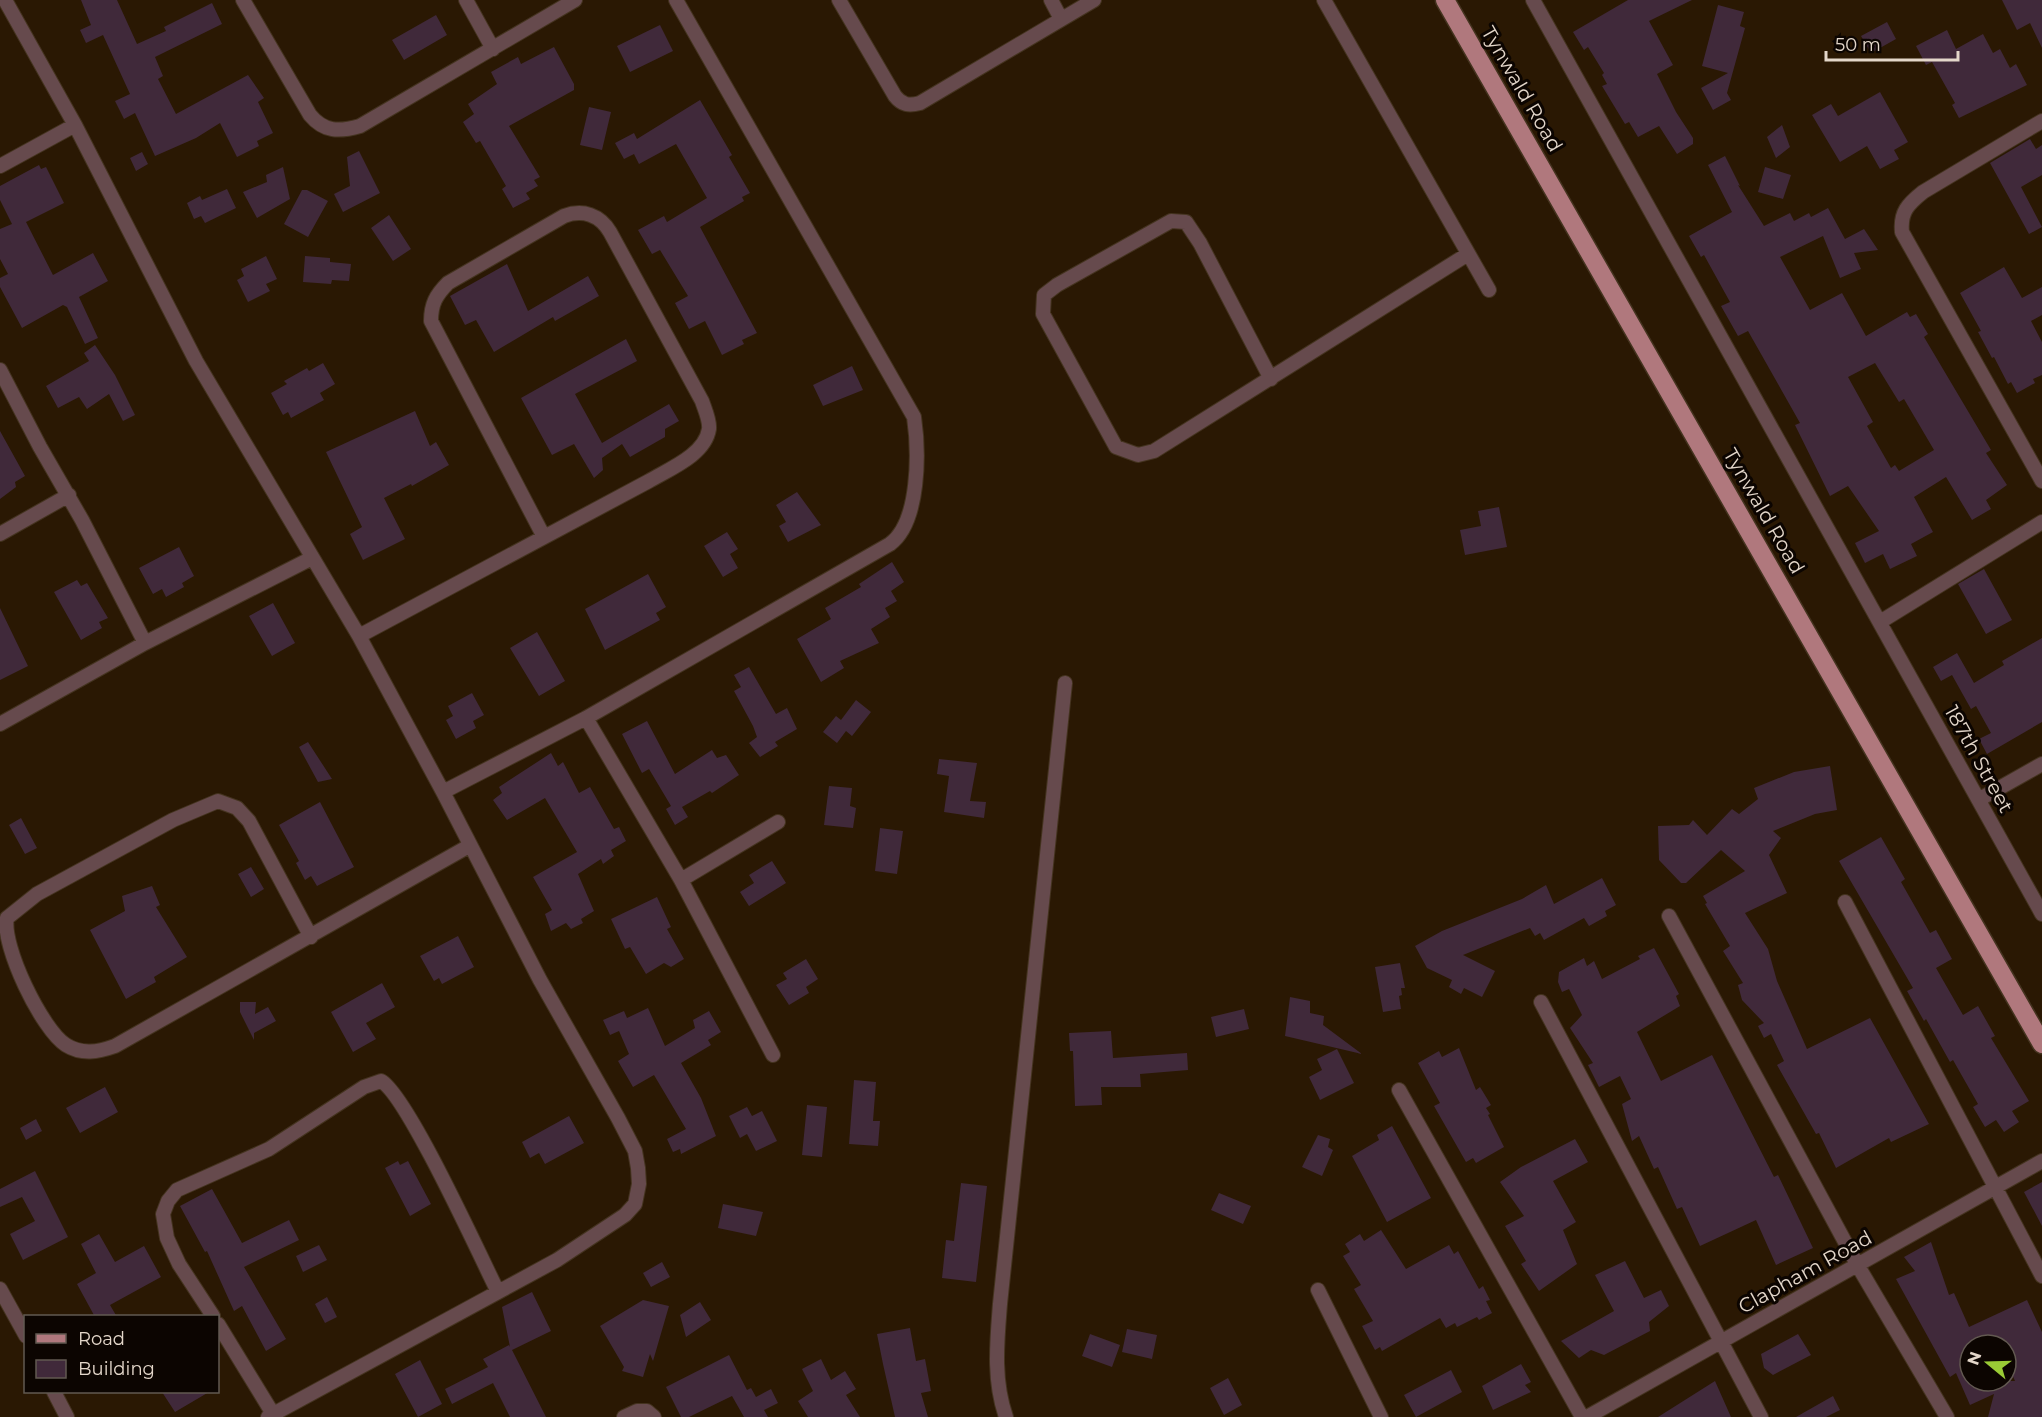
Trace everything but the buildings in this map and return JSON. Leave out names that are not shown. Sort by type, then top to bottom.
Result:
[{"type":"main road","name":"Tynwald Road","points":[[1445,0],[2042,1044]]},
{"type":"street","points":[[5,0],[75,125],[196,361],[359,636],[443,792],[469,846],[618,1118],[635,1151],[638,1168],[639,1184],[635,1204],[626,1215],[557,1260],[271,1416],[219,1326]]},
{"type":"street","points":[[243,0],[316,123],[327,129],[343,130],[360,126],[575,0]]},
{"type":"street","points":[[466,0],[493,50]]},
{"type":"street","points":[[443,792],[586,718],[890,544],[899,538],[908,518],[916,471],[918,441],[914,417],[676,0]]},
{"type":"street","points":[[1052,0],[1061,19]]},
{"type":"street","points":[[843,2],[895,96],[907,105],[920,103],[1094,0]]},
{"type":"street","points":[[1324,0],[1489,290]]},
{"type":"street","name":"187th Street","points":[[1533,0],[1980,799],[2042,915]]},
{"type":"street","points":[[2042,122],[1923,192],[1909,203],[1901,220],[1902,232],[2042,481]]},
{"type":"street","points":[[0,166],[75,125]]},
{"type":"street","points":[[359,636],[544,537],[700,448],[710,428],[702,401],[610,232],[594,215],[583,213],[564,216],[448,283],[438,293],[431,307],[431,321],[544,537]]},
{"type":"street","points":[[1271,379],[1200,243],[1186,222],[1171,221],[1057,285],[1044,295],[1043,314],[1116,447],[1138,455],[1154,451],[1271,379],[1468,254]]},
{"type":"street","points":[[0,370],[40,447],[69,495],[146,643]]},
{"type":"street","points":[[0,534],[69,495]]},
{"type":"street","points":[[1880,622],[2042,522]]},
{"type":"street","points":[[0,724],[146,643],[312,558]]},
{"type":"street","points":[[1006,1417],[998,1390],[996,1355],[1000,1304],[1065,683]]},
{"type":"street","points":[[586,718],[681,880],[773,1055]]},
{"type":"street","points":[[1980,799],[2042,764]]},
{"type":"street","points":[[311,937],[249,821],[237,808],[218,801],[173,820],[37,894],[7,918],[4,927],[10,951],[45,1024],[67,1046],[82,1051],[96,1052],[115,1046],[311,937],[469,846]]},
{"type":"street","points":[[681,880],[778,822]]},
{"type":"street","points":[[1845,902],[2042,1276]]},
{"type":"street","points":[[1669,916],[1858,1266],[1947,1417]]},
{"type":"street","points":[[1541,1002],[1761,1417]]},
{"type":"street","points":[[212,1315],[179,1264],[167,1238],[163,1214],[168,1201],[177,1190],[253,1158],[364,1087],[381,1081],[389,1086],[415,1129],[498,1292]]},
{"type":"street","points":[[1399,1090],[1585,1417]]},
{"type":"street","name":"Clapham Road","points":[[1585,1417],[2042,1161]]},
{"type":"street","points":[[0,1289],[24,1332]]},
{"type":"street","points":[[1318,1290],[1382,1417]]},
{"type":"street","points":[[55,1393],[67,1417]]},
{"type":"street","points":[[624,1417],[637,1411],[647,1411],[654,1417]]}]
